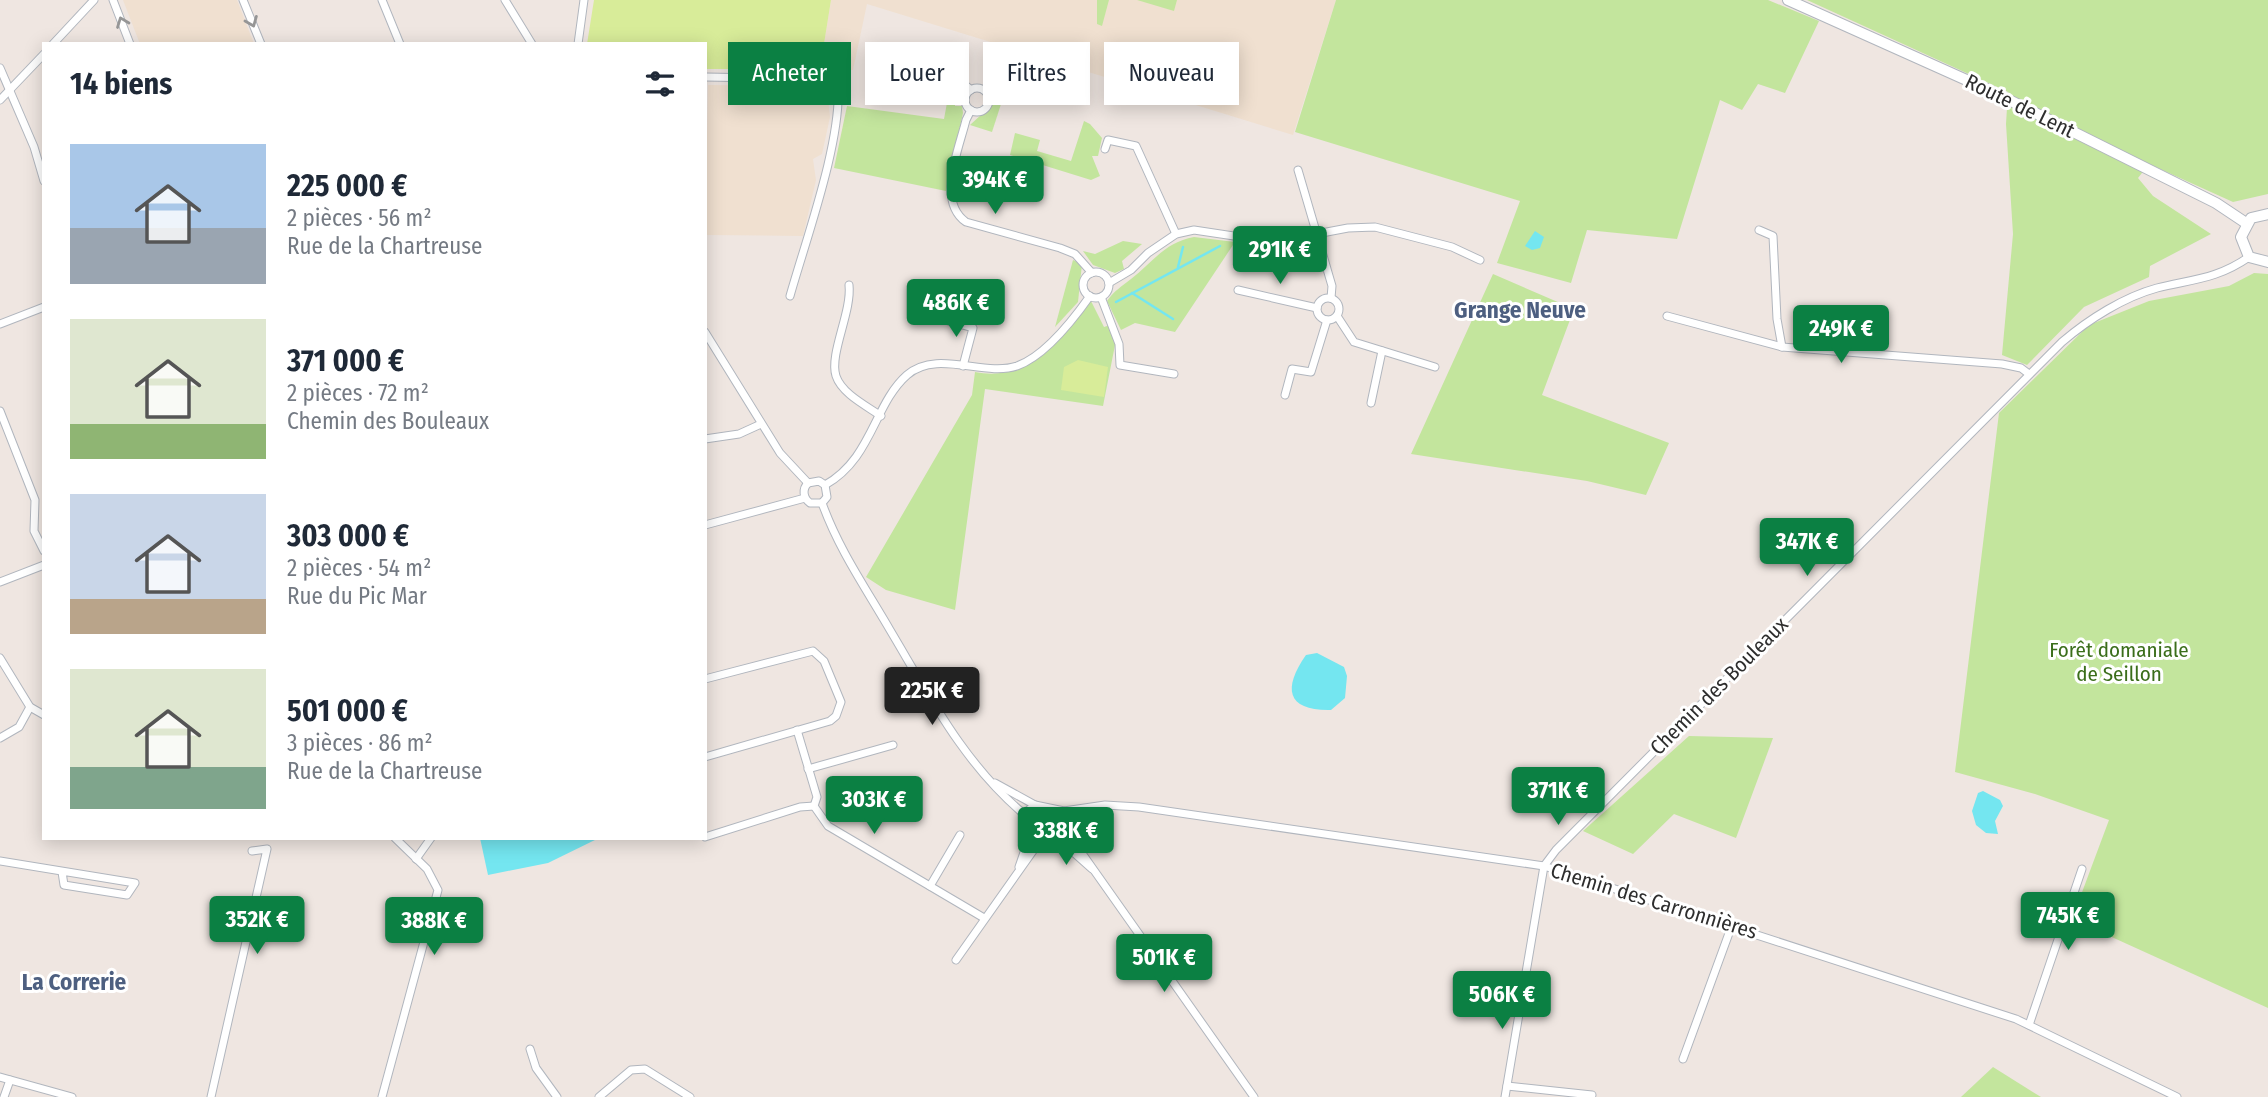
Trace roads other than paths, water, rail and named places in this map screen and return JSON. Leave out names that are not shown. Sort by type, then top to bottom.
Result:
[{"type":"street","points":[[55,42],[94,0]]},
{"type":"street","points":[[113,0],[129,42]]},
{"type":"street","points":[[243,0],[260,42]]},
{"type":"street","points":[[382,0],[399,42]]},
{"type":"street","points":[[505,0],[532,42]]},
{"type":"street","points":[[578,42],[584,0]]},
{"type":"street","name":"Route de Lent","points":[[1788,0],[1997,94],[2216,203],[2246,223]]},
{"type":"street","points":[[0,100],[42,56]]},
{"type":"street","points":[[0,68],[34,147],[42,174]]},
{"type":"street","points":[[707,78],[825,79],[838,84],[839,103],[825,169],[790,296]]},
{"type":"street","points":[[971,110],[965,100],[971,90],[983,91]]},
{"type":"street","points":[[971,110],[983,110],[987,105]]},
{"type":"street","points":[[971,110],[966,120],[950,190],[958,217],[966,222],[1075,254],[1091,273],[1105,275],[1109,283],[1108,291],[1101,297],[1090,296]]},
{"type":"street","points":[[1105,149],[1108,140],[1136,146],[1176,234]]},
{"type":"street","points":[[1298,170],[1332,286],[1331,298],[1339,307],[1337,316],[1353,342],[1435,367]]},
{"type":"street","points":[[2268,214],[2259,214],[2246,223],[2242,244],[2249,257],[2268,262]]},
{"type":"street","points":[[1109,283],[1131,270],[1148,253],[1176,234],[1217,231],[1274,242],[1348,228],[1375,227],[1452,247],[1480,260]]},
{"type":"street","points":[[1759,230],[1773,236],[1777,319],[1782,347]]},
{"type":"street","name":"Chemin des Bouleaux","points":[[1544,866],[1570,835],[2062,342],[2098,315],[2154,289],[2214,277],[2249,257]]},
{"type":"street","points":[[1090,296],[1083,285],[1091,273]]},
{"type":"street","points":[[849,285],[850,300],[835,364],[837,378],[854,397],[881,416]]},
{"type":"street","points":[[1238,290],[1317,309]]},
{"type":"street","points":[[825,485],[849,466],[908,375],[920,368],[943,364],[1003,368],[1025,362],[1056,335],[1090,296]]},
{"type":"street","points":[[1101,297],[1119,344],[1120,365],[1174,374]]},
{"type":"street","points":[[1331,298],[1323,299],[1317,309],[1319,316],[1326,320],[1337,316]]},
{"type":"street","points":[[0,324],[42,308]]},
{"type":"street","points":[[1667,316],[1782,347],[2003,364],[2021,368],[2029,374]]},
{"type":"street","points":[[938,318],[973,328],[963,366]]},
{"type":"street","points":[[1285,394],[1293,369],[1311,372],[1326,320]]},
{"type":"street","points":[[707,334],[780,453],[808,483]]},
{"type":"street","points":[[1371,403],[1382,351]]},
{"type":"street","points":[[0,411],[35,500],[34,531],[42,547]]},
{"type":"street","points":[[707,439],[739,434],[761,424]]},
{"type":"street","points":[[819,481],[825,485],[827,497],[822,503],[810,503],[805,498],[804,489],[808,483],[819,481]]},
{"type":"street","points":[[707,524],[805,498]]},
{"type":"street","points":[[822,503],[834,536],[862,588],[980,773],[1026,815]]},
{"type":"street","points":[[0,582],[42,566]]},
{"type":"street","points":[[707,679],[806,650],[817,652],[841,702],[840,709],[830,720],[707,756]]},
{"type":"street","points":[[0,658],[30,707],[42,714]]},
{"type":"street","points":[[0,738],[19,727],[30,707]]},
{"type":"street","points":[[797,730],[817,797],[814,806]]},
{"type":"street","points":[[808,769],[892,745]]},
{"type":"street","name":"Chemin des Carronnières","points":[[980,773],[1034,805],[1064,811],[1105,805],[1544,866],[1732,925],[2029,1025],[2177,1097]]},
{"type":"street","points":[[1034,805],[1026,815],[1025,825],[1031,832],[1055,836],[1067,832],[1072,826],[1072,820],[1064,811]]},
{"type":"street","points":[[1072,820],[1105,805]]},
{"type":"street","points":[[707,837],[800,807],[814,806]]},
{"type":"street","points":[[814,806],[828,826],[984,918]]},
{"type":"street","points":[[1017,874],[1031,832]]},
{"type":"street","points":[[1067,832],[1254,1097]]},
{"type":"street","points":[[956,960],[1045,834]]},
{"type":"street","points":[[930,886],[960,835]]},
{"type":"street","points":[[1055,836],[1098,874]]},
{"type":"street","points":[[382,1097],[439,890],[416,859],[397,840]]},
{"type":"street","points":[[416,859],[430,840]]},
{"type":"street","points":[[211,1097],[267,849],[252,851]]},
{"type":"street","points":[[0,861],[135,883],[127,895],[64,886],[62,872]]},
{"type":"street","points":[[1505,1097],[1544,866]]},
{"type":"street","points":[[2029,1025],[2081,869]]},
{"type":"street","points":[[1683,1059],[1732,925]]},
{"type":"street","points":[[530,1049],[536,1068],[557,1097]]},
{"type":"street","points":[[599,1097],[631,1070],[645,1069],[690,1097]]},
{"type":"street","points":[[0,1077],[72,1097]]},
{"type":"street","points":[[4,1097],[10,1080]]},
{"type":"street","points":[[1507,1086],[1592,1096]]},
{"type":"street","points":[[2150,1097],[2154,1087]]},
{"type":"water","points":[[1535,231],[1544,237],[1540,248],[1532,250],[1525,246]]},
{"type":"water","points":[[1317,653],[1344,667],[1347,676],[1345,698],[1331,710],[1305,707],[1293,696],[1292,688],[1298,667],[1306,655]]},
{"type":"water","points":[[1983,791],[2000,800],[2003,806],[1995,821],[1998,834],[1986,833],[1976,825],[1972,811],[1978,793]]},
{"type":"water","points":[[480,840],[595,840],[548,863],[488,875]]},
{"type":"waterway","points":[[1116,302],[1220,246]]},
{"type":"waterway","points":[[1178,267],[1183,247]]},
{"type":"waterway","points":[[1132,293],[1173,319]]},
{"type":"district","name":"Grange Neuve","points":[[1520,310]]},
{"type":"district","name":"La Correrie","points":[[74,982]]},
{"type":"park label","name":"Forêt domaniale de Seillon","points":[[2119,662]]}]
